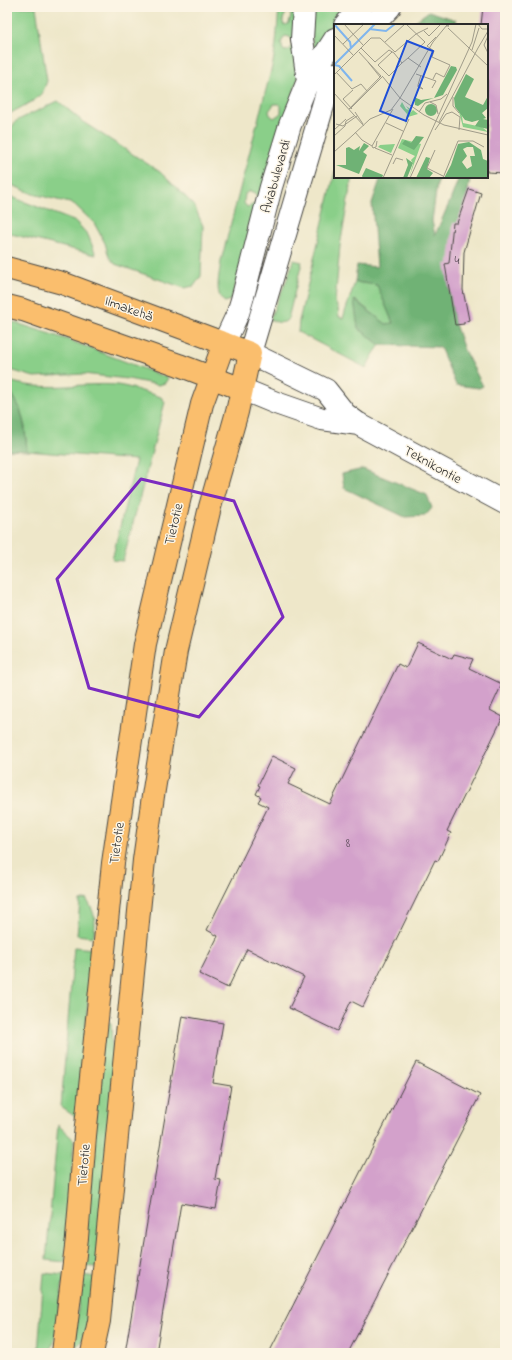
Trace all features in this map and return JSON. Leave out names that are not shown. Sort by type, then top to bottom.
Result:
[{"type":"main road","name":"Ilmakehä","points":[[7,268],[62,283],[250,353]]},
{"type":"main road","points":[[7,306],[23,310],[242,389]]},
{"type":"main road","name":"Tietotie","points":[[63,1353],[77,1238],[86,1128],[112,863],[145,644],[202,404],[224,343]]},
{"type":"main road","points":[[92,1353],[99,1322],[129,1002],[144,860],[153,796],[176,651],[210,507],[242,389],[250,353]]},
{"type":"street","points":[[304,7],[302,39],[308,81]]},
{"type":"street","points":[[346,24],[361,7]]},
{"type":"street","points":[[374,24],[388,7]]},
{"type":"street","name":"Aviabulevardi","points":[[224,343],[240,307],[271,187],[290,125],[308,81],[334,41]]},
{"type":"street","name":"Aviabulevardi","points":[[250,353],[330,82],[334,76]]},
{"type":"street","name":"Teknikontie","points":[[250,353],[326,390],[345,414],[360,424],[505,503]]},
{"type":"street","name":"Teknikontie","points":[[242,389],[322,419],[360,424]]},
{"type":"highlighted area","points":[[141,479],[234,501],[283,617],[199,717],[89,688],[57,579]]},
{"type":"green space","points":[[7,7],[36,7],[47,81],[42,94],[33,101],[9,114],[7,117]]},
{"type":"green space","points":[[279,7],[297,7],[298,78],[231,300],[225,302],[221,299],[218,289],[221,261],[273,63]],"holes":[[[289,12],[291,15],[289,23],[286,25],[283,24],[283,19],[286,13]],[[284,37],[290,37],[291,39],[292,43],[290,50],[283,50],[281,43]],[[274,104],[279,104],[281,106],[281,113],[274,118],[270,115],[269,111]],[[249,191],[255,193],[257,199],[255,204],[247,207],[244,203],[245,194]]]},
{"type":"green space","points":[[310,7],[350,7],[338,24],[334,24],[334,29],[317,52],[313,52]]},
{"type":"green space","points":[[429,11],[456,20],[457,24],[411,24]]},
{"type":"green space","points":[[58,101],[83,122],[160,172],[194,205],[203,226],[201,276],[194,286],[184,288],[115,264],[109,257],[105,243],[94,223],[74,204],[33,194],[7,183],[7,134],[16,121]]},
{"type":"green space","points":[[334,176],[334,178],[352,178],[340,246],[335,302],[338,308],[339,317],[343,318],[355,282],[377,285],[393,323],[386,324],[355,300],[358,328],[380,345],[366,368],[298,332],[299,321]]},
{"type":"green space","points":[[381,178],[438,178],[432,221],[435,235],[459,178],[470,178],[465,212],[449,287],[455,324],[464,350],[483,386],[479,388],[456,385],[440,347],[380,345],[358,328],[354,300],[386,324],[393,323],[377,285],[355,282],[357,265],[377,267],[372,203]]},
{"type":"green space","points":[[7,195],[76,222],[88,235],[96,255],[7,233]]},
{"type":"green space","points":[[293,260],[302,262],[288,319],[284,322],[270,320],[289,275]]},
{"type":"green space","points":[[7,320],[69,340],[168,378],[165,383],[159,385],[128,379],[83,374],[34,377],[7,369]]},
{"type":"green space","points":[[7,380],[20,384],[47,387],[103,384],[117,385],[161,397],[165,402],[123,561],[112,560],[136,460],[27,451],[25,427],[20,408],[7,387]]},
{"type":"green space","points":[[7,387],[20,409],[24,425],[27,451],[7,450]]},
{"type":"green space","points":[[363,469],[427,495],[432,508],[425,516],[405,517],[344,488],[342,474]]},
{"type":"green space","points":[[86,899],[93,913],[95,922],[93,937],[77,935],[80,901]]},
{"type":"green space","points":[[74,947],[93,949],[77,1118],[61,1107]]},
{"type":"green space","points":[[111,1022],[113,1076],[97,1267],[82,1266],[103,1026]]},
{"type":"green space","points":[[58,1125],[74,1140],[65,1262],[46,1260]]},
{"type":"green space","points":[[44,1273],[64,1275],[54,1343],[49,1350],[38,1353]]},
{"type":"green space","points":[[82,1275],[96,1277],[88,1330],[82,1341],[77,1346],[74,1344]]},
{"type":"building","points":[[483,7],[505,7],[505,173],[488,172],[488,24],[481,24]]},
{"type":"building","points":[[469,189],[481,193],[464,252],[463,290],[469,320],[464,322],[464,324],[455,325],[445,264],[449,263],[453,223],[457,223]]},
{"type":"building","points":[[418,643],[452,659],[454,654],[473,659],[469,668],[502,684],[490,710],[503,717],[447,831],[451,833],[438,861],[435,860],[363,1007],[351,1001],[337,1031],[289,1008],[304,977],[247,949],[228,988],[199,974],[218,936],[207,930],[268,807],[258,802],[261,797],[256,794],[260,786],[258,785],[272,756],[296,768],[288,784],[330,804],[398,664],[406,668]]},
{"type":"building","points":[[182,1016],[223,1023],[213,1083],[231,1086],[215,1179],[221,1180],[216,1209],[181,1203],[156,1353],[125,1353]]},
{"type":"building","points":[[416,1062],[480,1095],[348,1353],[269,1353]]}]
